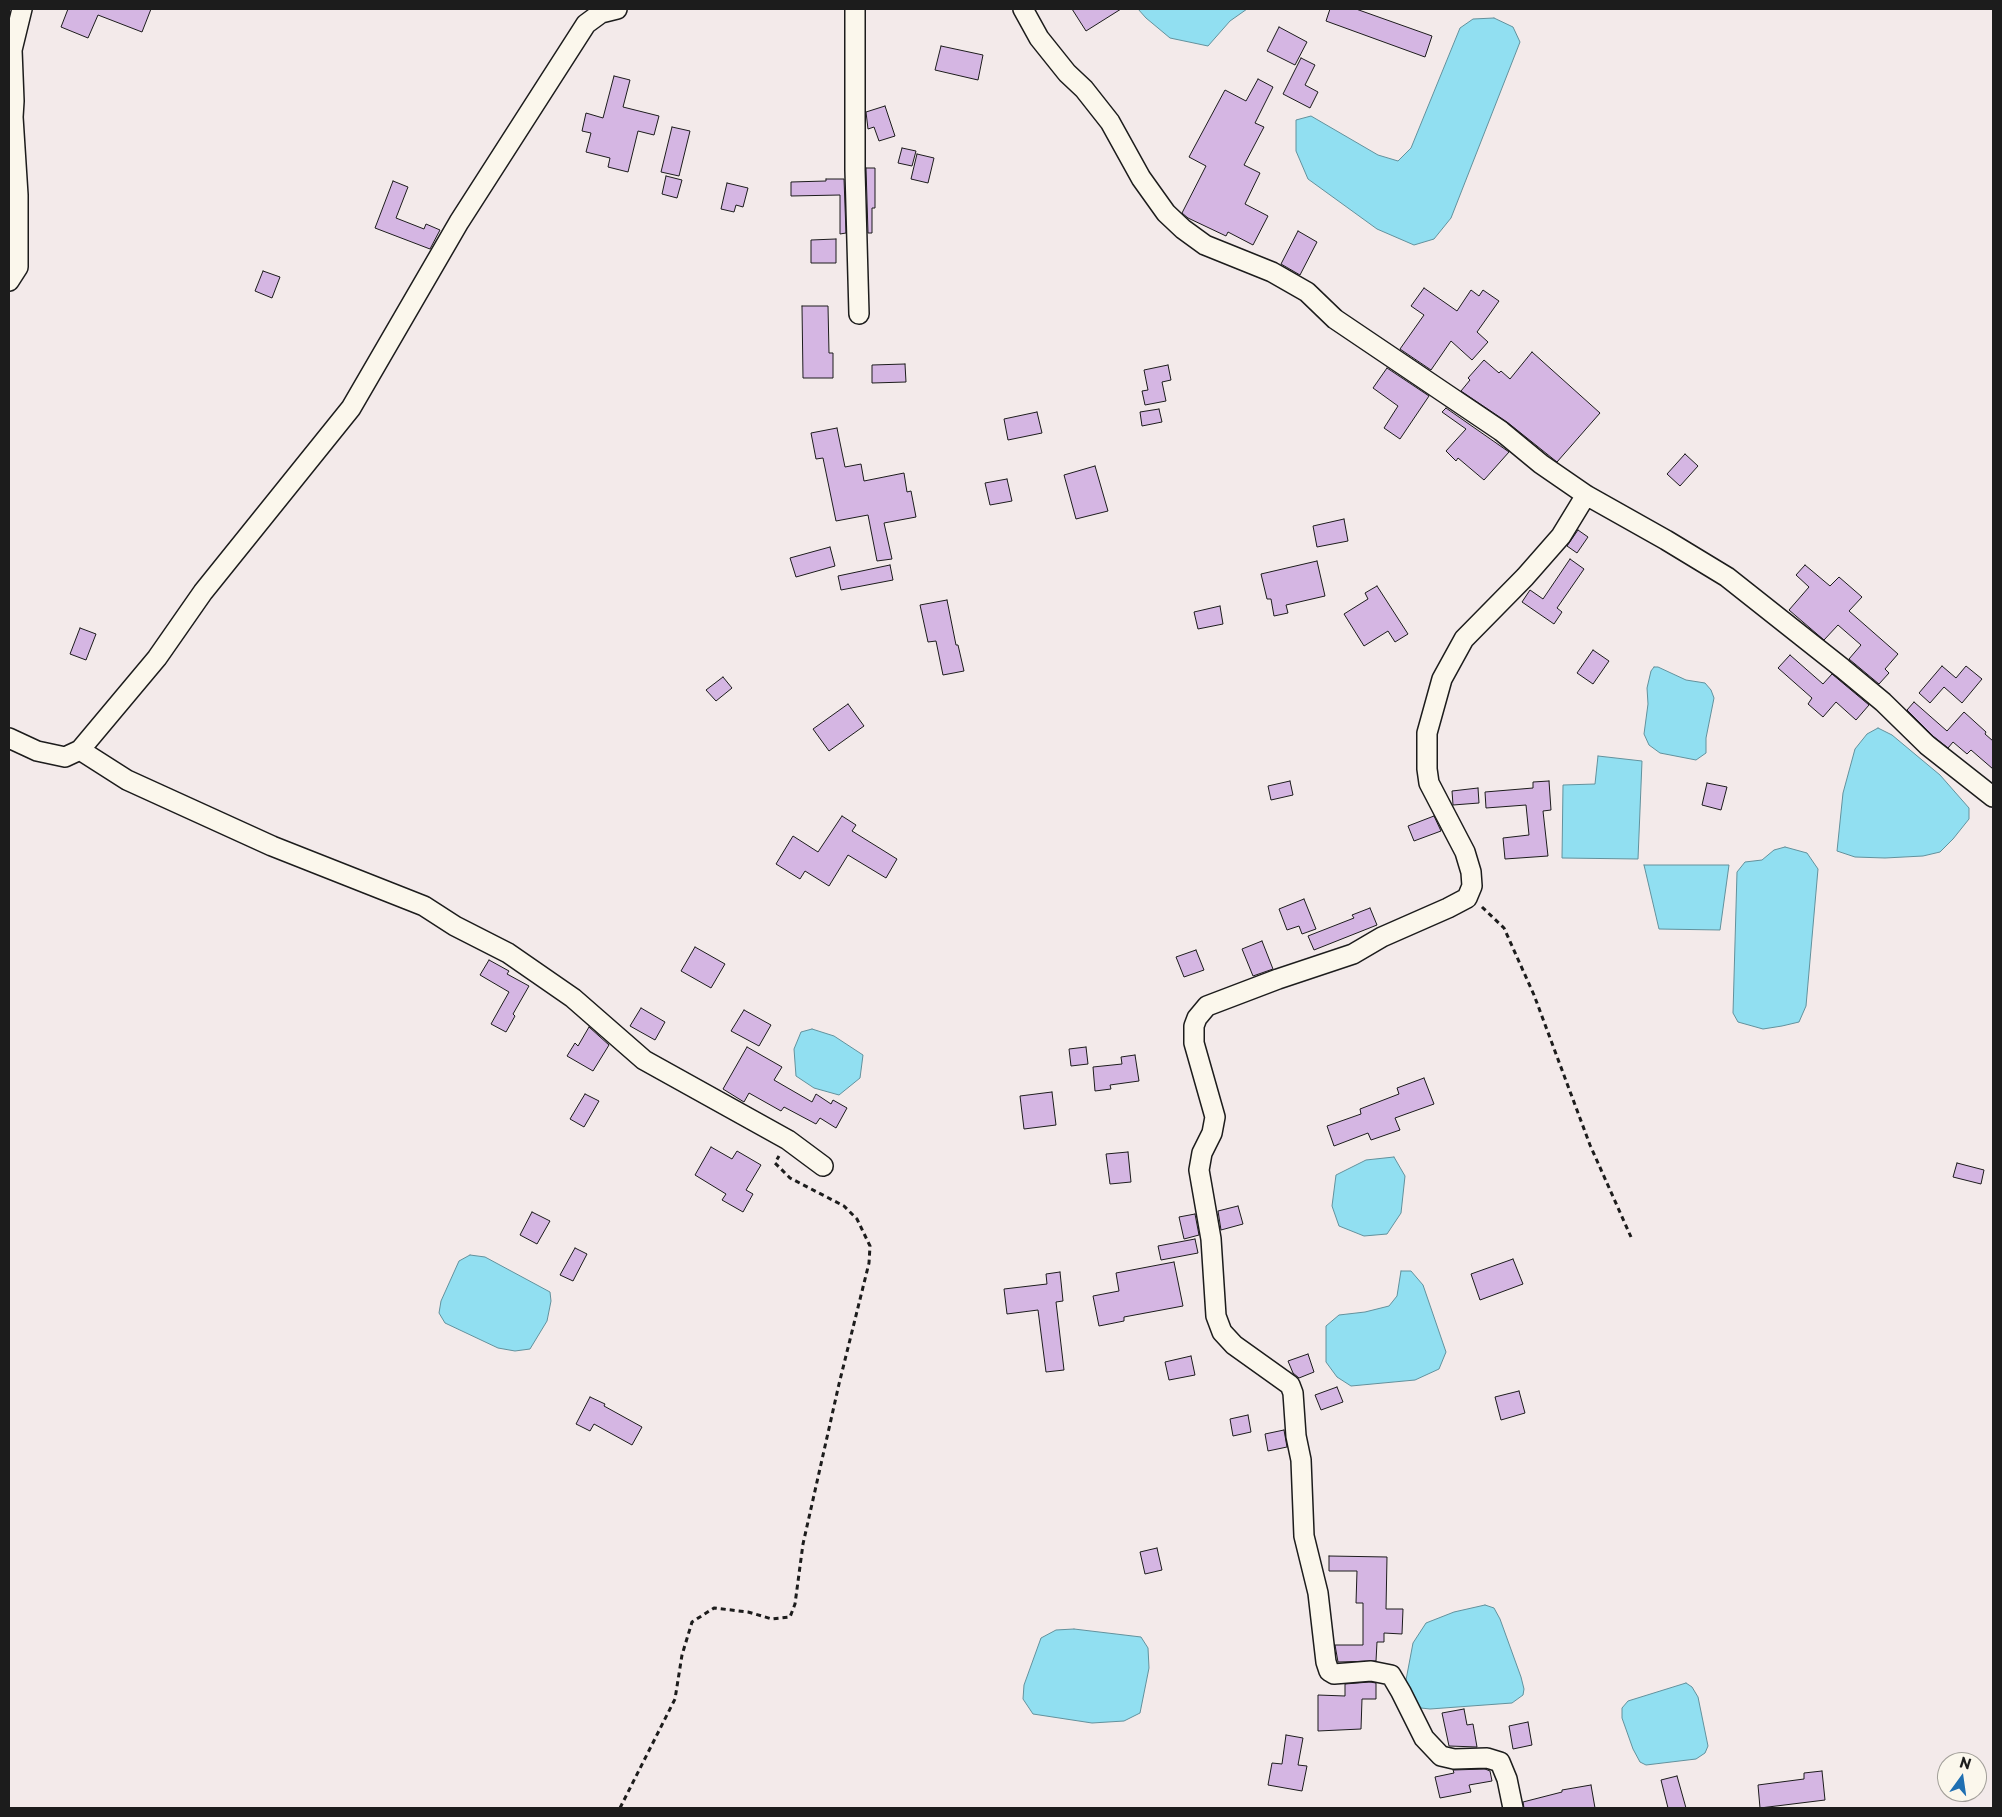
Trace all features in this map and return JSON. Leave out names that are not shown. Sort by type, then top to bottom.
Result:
[{"type":"street","points":[[9,281],[18,267],[19,212],[12,117],[14,101],[12,50],[22,9]]},
{"type":"street","points":[[9,738],[37,751],[65,757],[80,750],[157,658],[203,592],[351,408],[459,222],[586,24],[601,13],[617,9]]},
{"type":"street","points":[[855,9],[855,170],[859,314]]},
{"type":"street","points":[[1023,9],[1040,38],[1067,74],[1084,89],[1110,122],[1141,178],[1166,213],[1183,229],[1205,245],[1272,272],[1307,292],[1335,319],[1501,431],[1586,496],[1666,540],[1727,578],[1842,668],[1883,702],[1927,745],[1993,798]]},
{"type":"street","points":[[1513,1808],[1507,1779],[1500,1762],[1487,1758],[1454,1759],[1441,1756],[1424,1738],[1401,1692],[1390,1675],[1371,1671],[1334,1674],[1329,1671],[1326,1662],[1318,1593],[1304,1536],[1301,1460],[1296,1436],[1293,1394],[1290,1385],[1234,1346],[1222,1332],[1216,1316],[1211,1239],[1199,1170],[1202,1153],[1212,1133],[1214,1117],[1194,1043],[1194,1026],[1197,1018],[1207,1006],[1352,954],[1382,937],[1466,898],[1472,886],[1471,872],[1465,852],[1429,783],[1427,769],[1427,733],[1442,679],[1464,638],[1561,536],[1586,496]]},
{"type":"street","points":[[80,750],[128,780],[272,846],[424,906],[455,926],[508,953],[573,998],[644,1060],[788,1140],[823,1166]]},
{"type":"path","points":[[1472,886],[1479,904],[1504,928],[1534,995],[1590,1145],[1631,1236]]},
{"type":"path","points":[[620,1808],[675,1699],[682,1655],[692,1622],[714,1608],[748,1612],[772,1619],[790,1617],[795,1604],[804,1544],[839,1384],[869,1263],[870,1246],[857,1219],[844,1206],[790,1178],[775,1163],[788,1140]]},
{"type":"water","points":[[1138,9],[1247,9],[1230,21],[1208,46],[1170,38]]},
{"type":"water","points":[[1494,18],[1513,27],[1520,42],[1451,218],[1434,239],[1414,245],[1377,229],[1308,179],[1296,151],[1296,120],[1311,116],[1378,155],[1398,161],[1411,148],[1460,28],[1473,19]]},
{"type":"water","points":[[1654,667],[1658,667],[1686,680],[1705,683],[1711,690],[1714,698],[1706,738],[1706,753],[1696,760],[1660,753],[1649,745],[1644,734],[1648,704],[1647,688],[1651,671]]},
{"type":"water","points":[[1878,728],[1892,735],[1940,775],[1969,808],[1969,819],[1940,852],[1923,856],[1885,858],[1855,857],[1837,851],[1843,793],[1855,749],[1867,734]]},
{"type":"water","points":[[1598,756],[1642,761],[1638,859],[1562,858],[1563,785],[1595,784]]},
{"type":"water","points":[[1785,847],[1807,853],[1818,869],[1806,1006],[1799,1022],[1763,1029],[1738,1022],[1733,1013],[1737,872],[1745,862],[1762,860],[1774,850]]},
{"type":"water","points":[[1644,865],[1729,865],[1720,930],[1659,929]]},
{"type":"water","points":[[812,1029],[834,1036],[863,1055],[860,1078],[839,1095],[814,1088],[796,1076],[794,1049],[801,1032]]},
{"type":"water","points":[[1394,1157],[1405,1176],[1401,1213],[1387,1234],[1364,1236],[1339,1226],[1332,1206],[1336,1175],[1366,1160]]},
{"type":"water","points":[[470,1255],[485,1257],[550,1292],[551,1301],[547,1321],[530,1349],[515,1351],[498,1348],[445,1323],[439,1313],[441,1301],[459,1261]]},
{"type":"water","points":[[1401,1271],[1411,1271],[1423,1285],[1446,1352],[1439,1369],[1415,1380],[1351,1386],[1337,1377],[1326,1362],[1326,1326],[1339,1315],[1365,1312],[1389,1306],[1397,1296]]},
{"type":"water","points":[[1485,1605],[1494,1608],[1500,1619],[1521,1677],[1524,1689],[1523,1695],[1512,1703],[1421,1708],[1411,1695],[1406,1680],[1413,1643],[1426,1623],[1454,1612]]},
{"type":"water","points":[[1074,1629],[1141,1637],[1148,1648],[1149,1668],[1140,1713],[1124,1721],[1092,1723],[1033,1714],[1023,1699],[1024,1685],[1041,1638],[1056,1630]]},
{"type":"water","points":[[1686,1683],[1692,1687],[1698,1697],[1708,1746],[1705,1753],[1696,1759],[1646,1765],[1640,1762],[1633,1749],[1622,1718],[1622,1708],[1628,1701]]},
{"type":"building","points":[[68,9],[151,9],[142,32],[98,15],[88,38],[61,27]]},
{"type":"building","points":[[1072,9],[1121,9],[1086,31]]},
{"type":"building","points":[[1330,9],[1356,9],[1432,36],[1425,57],[1326,21]]},
{"type":"building","points":[[1279,27],[1307,42],[1295,65],[1267,51]]},
{"type":"building","points":[[941,46],[983,55],[978,80],[935,70]]},
{"type":"building","points":[[1301,58],[1315,65],[1305,85],[1318,92],[1310,108],[1283,94]]},
{"type":"building","points":[[614,76],[630,80],[623,107],[659,116],[654,135],[638,131],[628,172],[608,167],[610,158],[586,152],[591,133],[582,131],[586,113],[603,118]]},
{"type":"building","points":[[1258,79],[1273,87],[1255,123],[1264,127],[1244,165],[1260,173],[1245,204],[1268,216],[1253,245],[1228,232],[1226,236],[1188,218],[1182,213],[1206,166],[1189,157],[1225,90],[1246,101]]},
{"type":"building","points":[[885,106],[895,136],[879,141],[874,127],[868,129],[866,112]]},
{"type":"building","points":[[672,127],[690,131],[679,176],[661,172]]},
{"type":"building","points":[[902,148],[916,151],[912,166],[898,163]]},
{"type":"building","points":[[917,154],[934,158],[928,183],[911,179]]},
{"type":"building","points":[[866,168],[875,168],[875,208],[872,208],[872,233],[868,233]]},
{"type":"building","points":[[666,176],[682,180],[677,198],[662,194]]},
{"type":"building","points":[[826,179],[844,179],[846,233],[840,234],[840,195],[791,196],[791,182],[826,181]]},
{"type":"building","points":[[393,181],[408,187],[396,218],[424,229],[426,224],[440,230],[430,249],[375,228]]},
{"type":"building","points":[[727,183],[748,188],[743,207],[736,205],[734,212],[721,209]]},
{"type":"building","points":[[1298,231],[1317,242],[1300,275],[1281,264]]},
{"type":"building","points":[[836,239],[836,263],[811,263],[811,240]]},
{"type":"building","points":[[263,271],[280,277],[272,298],[255,291]]},
{"type":"building","points":[[1424,288],[1457,311],[1471,290],[1479,296],[1483,290],[1499,301],[1477,332],[1488,342],[1472,360],[1451,341],[1431,370],[1400,349],[1424,315],[1411,306]]},
{"type":"building","points":[[802,306],[828,306],[829,353],[833,353],[833,378],[803,378]]},
{"type":"building","points":[[1532,352],[1600,413],[1557,462],[1507,422],[1461,391],[1470,380],[1468,378],[1484,360],[1499,373],[1501,371],[1510,379]]},
{"type":"building","points":[[905,364],[906,382],[872,383],[872,365]]},
{"type":"building","points":[[1168,365],[1171,380],[1162,382],[1166,401],[1145,405],[1142,391],[1148,390],[1144,370]]},
{"type":"building","points":[[1387,368],[1429,396],[1400,439],[1384,428],[1398,406],[1373,388]]},
{"type":"building","points":[[1446,408],[1509,452],[1484,480],[1458,458],[1456,461],[1446,451],[1466,429],[1442,412]]},
{"type":"building","points":[[1159,409],[1162,422],[1142,426],[1140,412]]},
{"type":"building","points":[[1037,412],[1042,433],[1008,440],[1004,419]]},
{"type":"building","points":[[837,428],[845,467],[861,464],[864,481],[904,473],[907,492],[911,491],[916,517],[884,523],[892,559],[877,561],[868,515],[836,521],[823,458],[816,459],[811,433]]},
{"type":"building","points":[[1685,454],[1698,466],[1680,486],[1667,474]]},
{"type":"building","points":[[1095,466],[1108,511],[1076,519],[1064,475]]},
{"type":"building","points":[[1007,479],[1012,501],[990,505],[985,483]]},
{"type":"building","points":[[1344,519],[1348,541],[1317,547],[1313,526]]},
{"type":"building","points":[[1578,530],[1588,537],[1577,553],[1567,546]]},
{"type":"building","points":[[830,547],[835,566],[796,577],[790,558]]},
{"type":"building","points":[[1570,559],[1584,569],[1557,608],[1562,612],[1554,624],[1522,602],[1530,590],[1543,599]]},
{"type":"building","points":[[1317,561],[1325,596],[1286,605],[1288,613],[1274,616],[1271,599],[1267,599],[1261,574]]},
{"type":"building","points":[[890,565],[893,580],[841,590],[838,576]]},
{"type":"building","points":[[1805,565],[1830,586],[1839,577],[1862,597],[1849,611],[1898,654],[1885,669],[1889,673],[1879,684],[1849,659],[1861,645],[1838,625],[1824,640],[1789,610],[1809,587],[1796,575]]},
{"type":"building","points":[[1377,586],[1408,634],[1395,642],[1388,631],[1364,646],[1344,614],[1368,599],[1365,593]]},
{"type":"building","points":[[947,600],[956,645],[958,645],[964,671],[943,675],[936,641],[928,642],[920,605]]},
{"type":"building","points":[[1220,606],[1223,624],[1198,629],[1194,612]]},
{"type":"building","points":[[80,628],[96,634],[86,660],[70,654]]},
{"type":"building","points":[[1593,650],[1609,661],[1593,684],[1577,673]]},
{"type":"building","points":[[1790,655],[1823,684],[1832,674],[1869,705],[1856,720],[1836,702],[1823,717],[1808,704],[1812,698],[1778,668]]},
{"type":"building","points":[[1942,666],[1956,678],[1966,666],[1982,679],[1962,703],[1944,687],[1930,703],[1919,693]]},
{"type":"building","points":[[723,677],[732,688],[716,701],[706,690]]},
{"type":"building","points":[[1914,702],[1947,731],[1964,712],[1993,741],[1993,769],[1971,750],[1967,754],[1953,742],[1948,748],[1934,737],[1907,710]]},
{"type":"building","points":[[848,704],[864,726],[829,751],[813,729]]},
{"type":"building","points":[[1290,781],[1293,795],[1271,800],[1268,786]]},
{"type":"building","points":[[1549,781],[1551,810],[1543,811],[1548,856],[1505,859],[1503,838],[1529,835],[1526,805],[1486,808],[1485,792],[1533,788],[1533,782]]},
{"type":"building","points":[[1707,783],[1727,787],[1721,810],[1702,805]]},
{"type":"building","points":[[1478,788],[1479,803],[1453,805],[1452,791]]},
{"type":"building","points":[[842,816],[856,825],[852,831],[897,859],[886,878],[848,855],[829,886],[805,871],[800,879],[776,864],[793,836],[818,852]]},
{"type":"building","points":[[1434,816],[1441,831],[1414,841],[1408,826]]},
{"type":"building","points":[[1304,899],[1316,929],[1302,934],[1299,926],[1287,930],[1279,909]]},
{"type":"building","points":[[1370,908],[1377,925],[1314,950],[1308,936],[1354,918],[1352,915]]},
{"type":"building","points":[[1262,941],[1273,969],[1253,976],[1242,949]]},
{"type":"building","points":[[695,947],[725,964],[711,988],[681,971]]},
{"type":"building","points":[[1196,950],[1204,970],[1184,977],[1176,957]]},
{"type":"building","points":[[489,960],[509,971],[507,974],[529,986],[513,1014],[515,1016],[506,1032],[491,1024],[509,992],[480,975]]},
{"type":"building","points":[[641,1008],[665,1022],[655,1040],[630,1026]]},
{"type":"building","points":[[744,1010],[771,1025],[759,1046],[731,1031]]},
{"type":"building","points":[[589,1027],[609,1045],[593,1071],[567,1056],[575,1043],[578,1046]]},
{"type":"building","points":[[747,1047],[782,1067],[774,1080],[812,1102],[816,1094],[831,1104],[833,1100],[847,1108],[836,1128],[820,1118],[816,1124],[784,1107],[781,1111],[749,1093],[744,1102],[723,1089]]},
{"type":"building","points":[[1086,1047],[1088,1064],[1071,1066],[1069,1049]]},
{"type":"building","points":[[1135,1055],[1139,1081],[1110,1085],[1111,1089],[1095,1091],[1093,1067],[1122,1064],[1121,1057]]},
{"type":"building","points":[[1424,1078],[1434,1104],[1395,1118],[1400,1130],[1371,1140],[1368,1133],[1334,1146],[1327,1126],[1361,1114],[1360,1109],[1399,1094],[1397,1088]]},
{"type":"building","points":[[1052,1092],[1056,1125],[1024,1129],[1020,1096]]},
{"type":"building","points":[[585,1094],[599,1101],[584,1127],[570,1119]]},
{"type":"building","points":[[711,1147],[732,1159],[737,1151],[761,1165],[746,1190],[753,1194],[743,1212],[722,1200],[726,1194],[695,1175]]},
{"type":"building","points":[[1128,1152],[1131,1182],[1110,1184],[1106,1154]]},
{"type":"building","points":[[1957,1163],[1984,1170],[1981,1184],[1953,1177]]},
{"type":"building","points":[[1238,1206],[1243,1224],[1221,1230],[1218,1211]]},
{"type":"building","points":[[532,1212],[550,1221],[537,1244],[520,1235]]},
{"type":"building","points":[[1195,1214],[1199,1235],[1184,1239],[1179,1217]]},
{"type":"building","points":[[1195,1239],[1198,1253],[1161,1260],[1158,1246]]},
{"type":"building","points":[[575,1248],[587,1254],[573,1281],[560,1275]]},
{"type":"building","points":[[1513,1259],[1523,1284],[1480,1300],[1471,1274]]},
{"type":"building","points":[[1174,1262],[1183,1306],[1124,1317],[1124,1321],[1099,1326],[1093,1296],[1119,1291],[1116,1273]]},
{"type":"building","points":[[1060,1272],[1063,1301],[1056,1302],[1064,1370],[1046,1372],[1038,1310],[1007,1314],[1004,1289],[1047,1284],[1046,1274]]},
{"type":"building","points":[[1308,1354],[1314,1372],[1299,1378],[1293,1373],[1288,1361]]},
{"type":"building","points":[[1191,1356],[1195,1375],[1169,1380],[1165,1362]]},
{"type":"building","points":[[1337,1387],[1343,1402],[1321,1410],[1315,1395]]},
{"type":"building","points":[[1519,1391],[1525,1413],[1501,1420],[1495,1397]]},
{"type":"building","points":[[590,1397],[642,1427],[632,1445],[594,1424],[590,1431],[576,1424]]},
{"type":"building","points":[[1248,1415],[1251,1432],[1233,1436],[1230,1419]]},
{"type":"building","points":[[1284,1430],[1287,1447],[1268,1451],[1265,1434]]},
{"type":"building","points":[[1157,1548],[1162,1570],[1145,1574],[1140,1552]]},
{"type":"building","points":[[1329,1556],[1387,1557],[1386,1609],[1403,1609],[1402,1634],[1384,1633],[1384,1642],[1377,1642],[1376,1661],[1338,1662],[1335,1645],[1363,1645],[1363,1603],[1356,1603],[1357,1571],[1329,1571]]},
{"type":"building","points":[[1376,1683],[1376,1699],[1362,1699],[1361,1729],[1318,1731],[1318,1695],[1345,1696],[1345,1684]]},
{"type":"building","points":[[1464,1709],[1467,1725],[1473,1724],[1477,1747],[1449,1746],[1442,1713]]},
{"type":"building","points":[[1528,1722],[1532,1745],[1513,1749],[1509,1726]]},
{"type":"building","points":[[1286,1735],[1303,1738],[1298,1765],[1307,1766],[1302,1791],[1268,1785],[1272,1763],[1282,1764]]},
{"type":"building","points":[[1485,1769],[1490,1771],[1492,1781],[1469,1785],[1471,1792],[1440,1798],[1435,1777],[1454,1773],[1453,1770]]},
{"type":"building","points":[[1822,1771],[1825,1800],[1760,1808],[1758,1785],[1804,1779],[1804,1773]]},
{"type":"building","points":[[1677,1776],[1686,1808],[1668,1808],[1661,1780]]},
{"type":"building","points":[[1591,1785],[1595,1808],[1524,1808],[1523,1802],[1562,1792],[1562,1790]]}]
